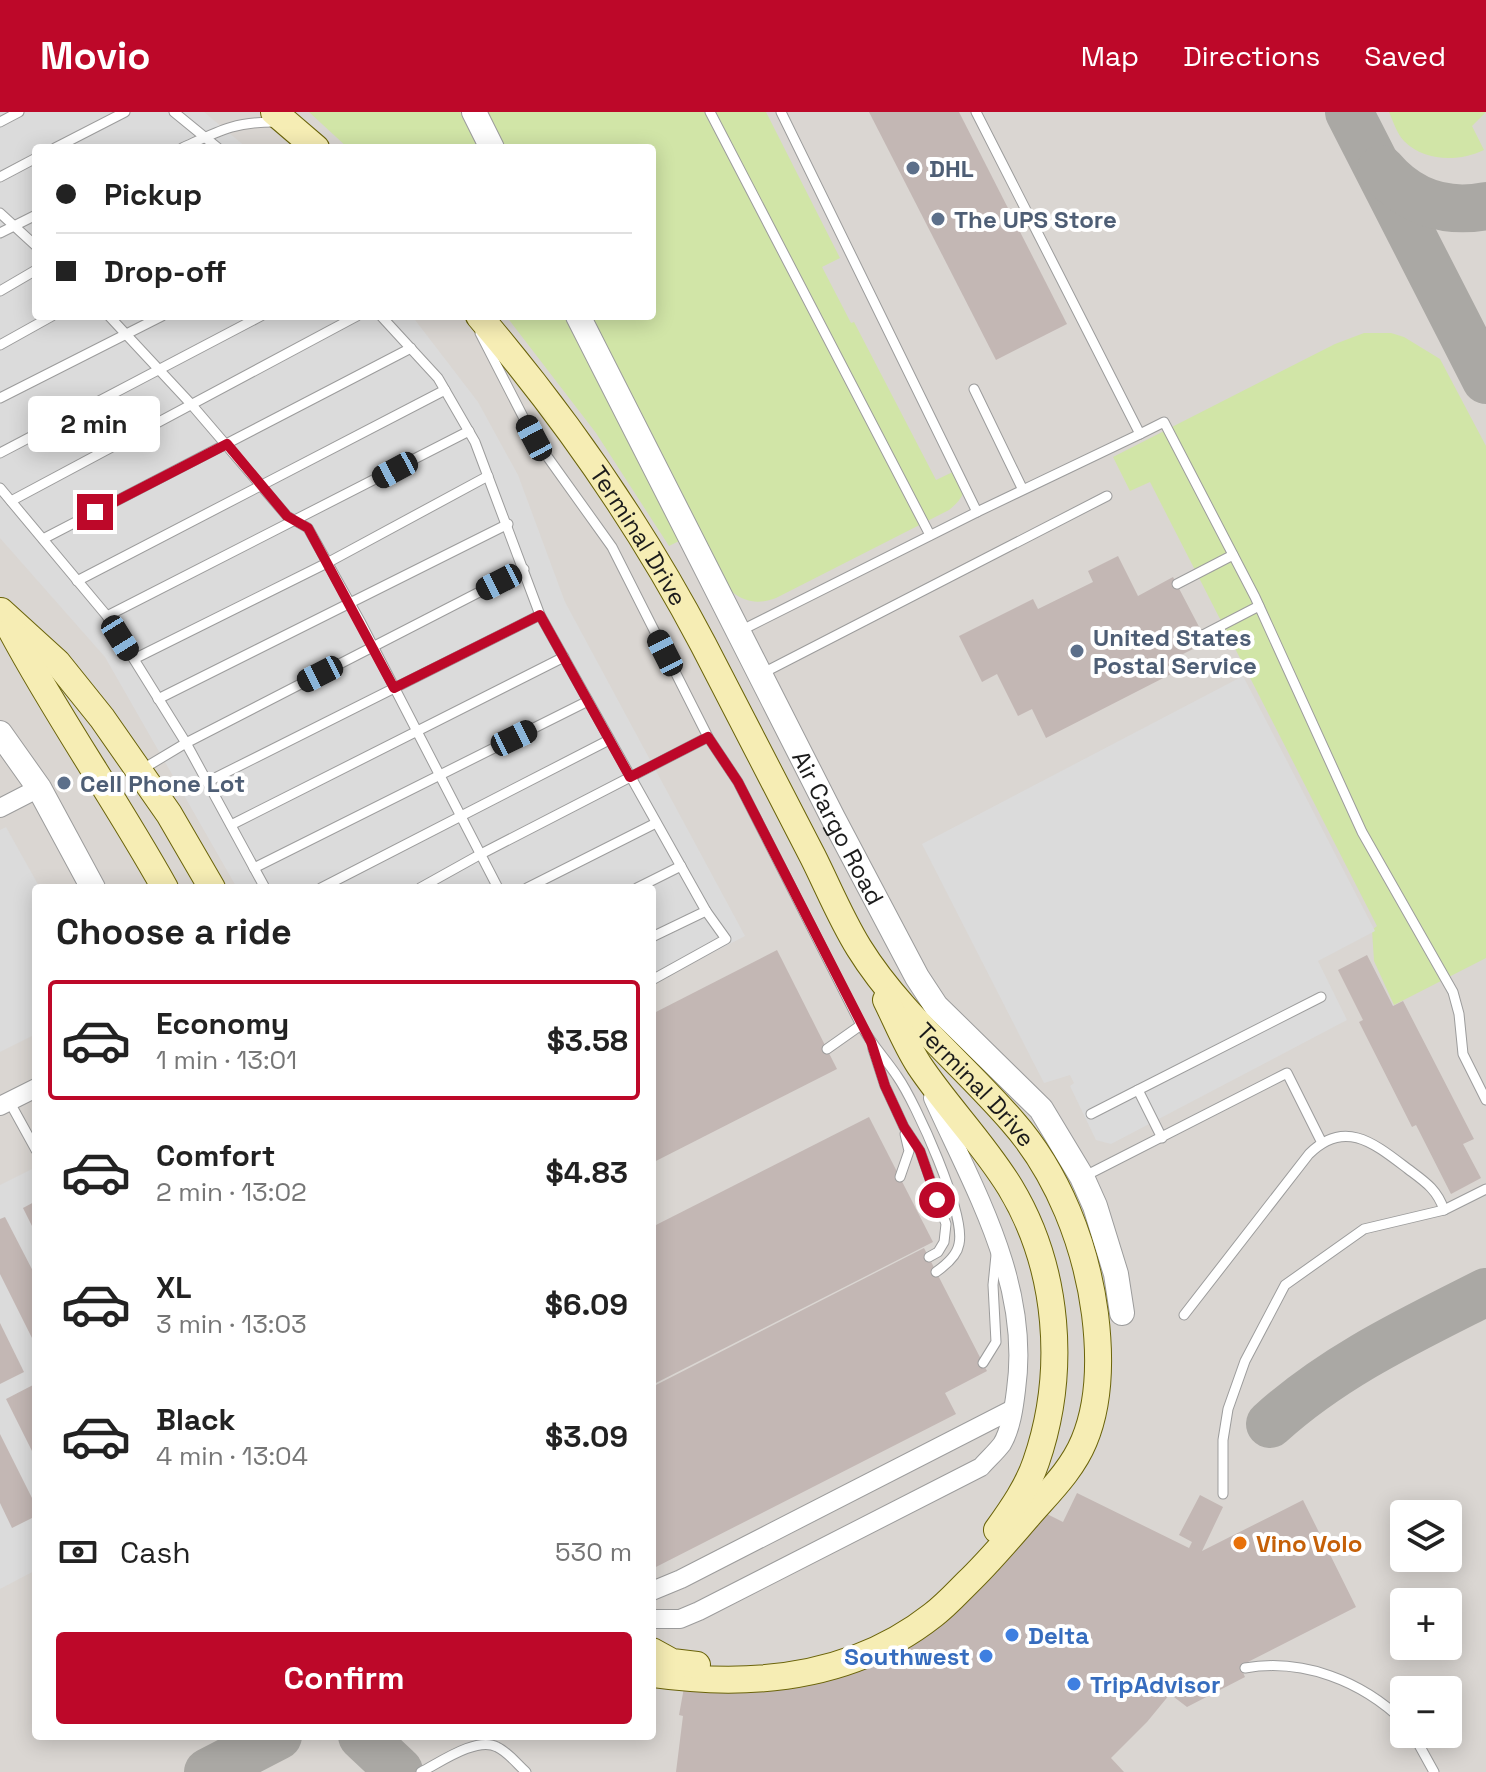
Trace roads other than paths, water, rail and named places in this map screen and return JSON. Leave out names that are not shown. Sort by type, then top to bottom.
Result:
[{"type":"main road","points":[[280,117],[311,144]]},
{"type":"main road","name":"Terminal Drive","points":[[482,320],[544,396],[636,527],[701,640],[860,949],[910,1013],[1015,1123],[1034,1150],[1058,1191],[1084,1256],[1096,1319],[1095,1396],[1088,1430],[1074,1461],[976,1574],[933,1616],[894,1640],[856,1658],[820,1670],[763,1680],[656,1674]]},
{"type":"main road","points":[[1,610],[57,662],[102,718],[140,771],[210,884]]},
{"type":"main road","points":[[1,610],[37,677],[100,776],[163,884]]},
{"type":"main road","points":[[656,1653],[672,1662],[748,1672],[807,1666],[862,1652],[913,1620],[970,1567],[1014,1508],[1036,1464],[1052,1395],[1055,1357],[1053,1316],[1038,1249],[1010,1187],[918,1064],[860,949]]},
{"type":"street","points":[[474,112],[490,144]]},
{"type":"street","name":"Air Cargo Road","points":[[580,320],[917,977],[936,1006],[1041,1109],[1082,1177],[1113,1261],[1122,1313]]},
{"type":"street","points":[[0,733],[39,788],[91,884]]},
{"type":"street","points":[[0,808],[39,788]]},
{"type":"street","points":[[656,1619],[680,1619],[699,1611],[981,1467],[1002,1443],[1013,1409],[1019,1339],[1007,1267],[918,1064]]},
{"type":"street","points":[[5,1103],[32,1090]]},
{"type":"street","points":[[656,1589],[1013,1409]]},
{"type":"lane","points":[[0,122],[19,112]]},
{"type":"lane","points":[[63,144],[125,112]]},
{"type":"lane","points":[[174,112],[214,144]]},
{"type":"lane","points":[[710,112],[930,535]]},
{"type":"lane","points":[[781,112],[977,512]]},
{"type":"lane","points":[[976,112],[1140,434]]},
{"type":"lane","points":[[191,144],[225,127],[280,117]]},
{"type":"lane","points":[[0,177],[32,160]]},
{"type":"lane","points":[[0,213],[32,243]]},
{"type":"lane","points":[[0,233],[32,217]]},
{"type":"lane","points":[[0,291],[32,272]]},
{"type":"lane","points":[[0,345],[45,320]]},
{"type":"lane","points":[[113,320],[227,444],[287,516],[308,528],[496,884]]},
{"type":"lane","points":[[0,398],[155,320]]},
{"type":"lane","points":[[0,453],[253,320]]},
{"type":"lane","points":[[11,501],[349,320]]},
{"type":"lane","points":[[385,320],[438,378],[469,431],[508,524],[540,615],[706,911],[726,939],[656,978]]},
{"type":"lane","points":[[474,320],[534,438],[612,547],[708,737],[738,782],[861,1025],[899,1078],[923,1127],[957,1212],[961,1231],[959,1247],[946,1265],[936,1272]]},
{"type":"lane","points":[[43,539],[411,348]]},
{"type":"lane","points":[[974,389],[1022,488]]},
{"type":"lane","points":[[77,581],[445,390]]},
{"type":"lane","points":[[740,632],[1022,488],[1164,422],[1259,606],[1362,832],[1453,992],[1459,1014],[1463,1054],[1486,1100]]},
{"type":"lane","points":[[107,616],[297,522],[469,431]]},
{"type":"lane","points":[[134,659],[327,563],[488,476]]},
{"type":"lane","points":[[0,488],[107,616],[186,743],[263,884]]},
{"type":"lane","points":[[761,674],[1107,496]]},
{"type":"lane","points":[[158,699],[508,524]]},
{"type":"lane","points":[[1177,584],[1233,555]]},
{"type":"lane","points":[[140,771],[186,743],[524,569]]},
{"type":"lane","points":[[1203,635],[1259,606]]},
{"type":"lane","points":[[207,782],[540,615]]},
{"type":"lane","points":[[231,825],[564,657]]},
{"type":"lane","points":[[254,868],[588,701]]},
{"type":"lane","points":[[427,884],[708,737]]},
{"type":"lane","points":[[329,884],[609,740]]},
{"type":"lane","points":[[535,884],[656,823]]},
{"type":"lane","points":[[645,884],[681,866]]},
{"type":"lane","points":[[656,935],[706,911]]},
{"type":"lane","points":[[1091,1114],[1321,997]]},
{"type":"lane","points":[[827,1049],[861,1025]]},
{"type":"lane","points":[[871,1042],[885,1086],[904,1127],[920,1151],[946,1224],[944,1242],[938,1252],[929,1257]]},
{"type":"lane","points":[[1082,1177],[1287,1073],[1322,1143]]},
{"type":"lane","points":[[1138,1090],[1162,1138]]},
{"type":"lane","points":[[5,1103],[32,1144]]},
{"type":"lane","points":[[900,1177],[909,1151],[904,1127]]},
{"type":"lane","points":[[1184,1315],[1309,1154],[1322,1143],[1344,1137],[1371,1141],[1436,1190],[1444,1210]]},
{"type":"lane","points":[[1223,1494],[1223,1440],[1228,1409],[1245,1361],[1285,1285],[1364,1229],[1444,1210],[1486,1189]]},
{"type":"lane","points":[[983,1363],[996,1342],[993,1285],[997,1241]]},
{"type":"lane","points":[[1245,1668],[1269,1664],[1316,1671],[1373,1698],[1390,1711]]},
{"type":"lane","points":[[421,1772],[468,1748],[486,1743],[496,1746],[526,1772]]},
{"type":"lane","points":[[1421,1748],[1434,1772]]},
{"type":"place","name":"DHL","points":[[913,168]]},
{"type":"place","name":"The UPS Store","points":[[938,219]]},
{"type":"place","name":"United States Postal Service","points":[[1077,651]]},
{"type":"place","name":"Cell Phone Lot","points":[[64,783]]},
{"type":"place","name":"Vino Volo","points":[[1240,1543]]},
{"type":"place","name":"Delta","points":[[1012,1635]]},
{"type":"place","name":"Southwest","points":[[986,1656]]},
{"type":"place","name":"TripAdvisor","points":[[1074,1684]]}]
